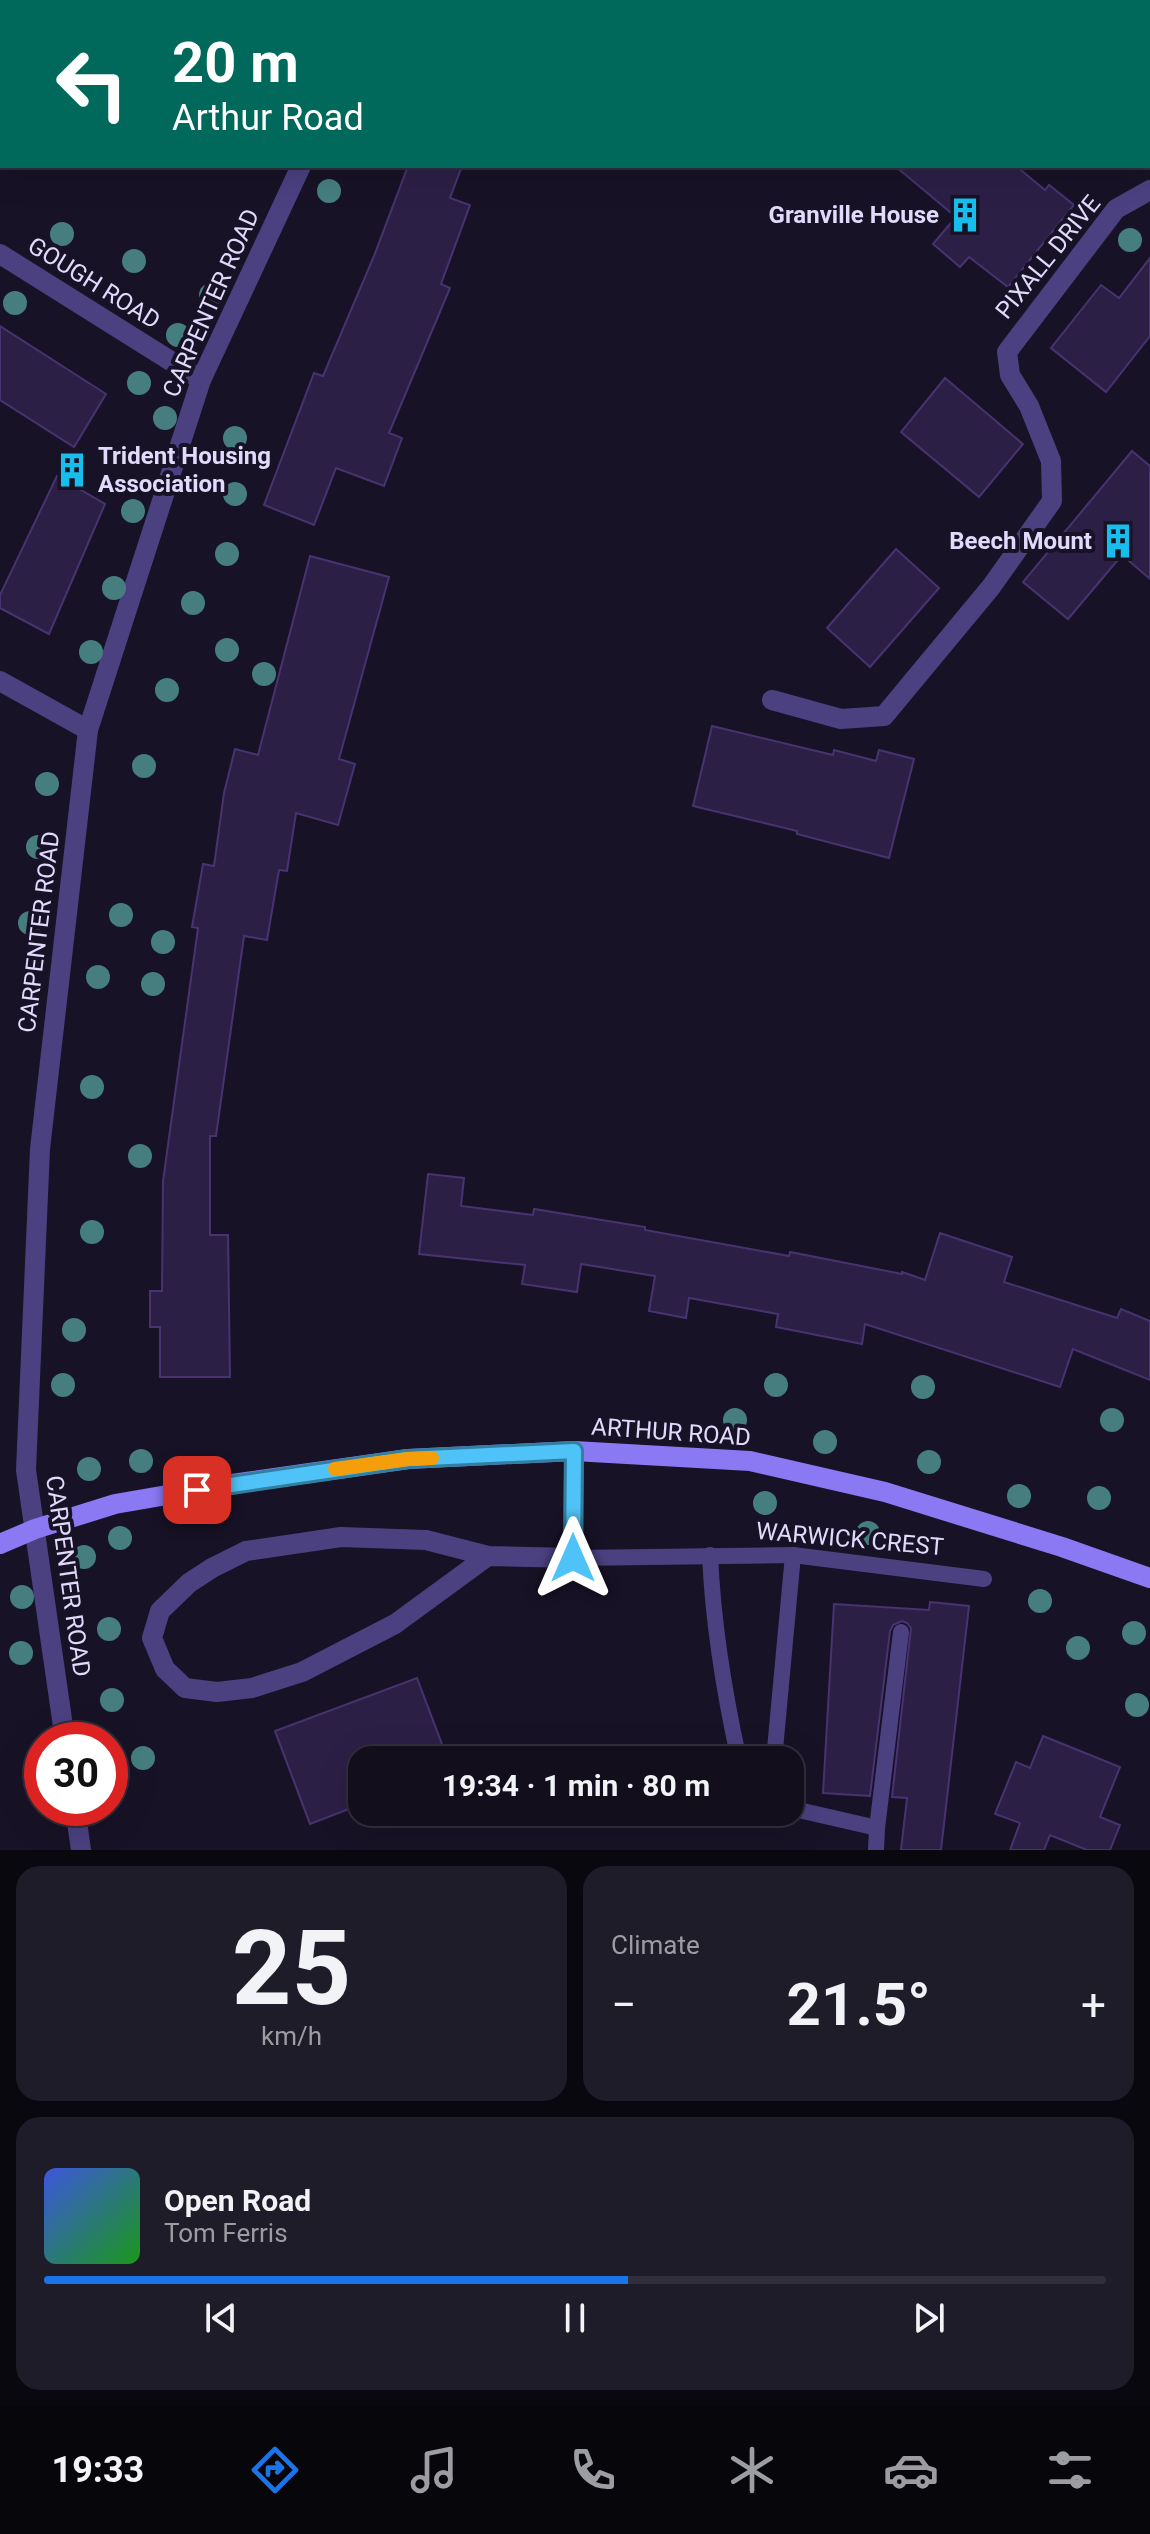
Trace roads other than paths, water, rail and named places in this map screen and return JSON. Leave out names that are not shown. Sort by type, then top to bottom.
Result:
[{"type":"street","name":"CARPENTER ROAD","points":[[62,1722],[26,1470],[40,1149],[88,730],[201,380],[300,168]]},
{"type":"street","name":"PIXALL DRIVE","points":[[772,700],[841,719],[884,716],[991,587],[1052,501],[1051,461],[1029,406],[1010,375],[1007,352],[1116,209],[1150,190]]},
{"type":"street","name":"GOUGH ROAD","points":[[0,254],[201,380]]},
{"type":"street","points":[[0,681],[88,730]]},
{"type":"street","points":[[573,1558],[574,1451]]},
{"type":"street","name":"ARTHUR ROAD","points":[[0,1544],[35,1529],[115,1504],[408,1459],[574,1451],[750,1461],[885,1492],[1150,1578]]},
{"type":"street","name":"WARWICK CREST","points":[[488,1556],[395,1624],[302,1672],[252,1688],[217,1692],[185,1688],[165,1669],[152,1638],[160,1611],[189,1583],[246,1551],[341,1537],[426,1540],[488,1556],[573,1558]]},
{"type":"street","points":[[78,1826],[81,1850]]},
{"type":"lane","points":[[710,1555],[713,1613],[736,1746]]},
{"type":"lane","name":"WARWICK CREST","points":[[573,1558],[793,1555],[984,1579]]},
{"type":"lane","points":[[775,1746],[793,1555]]},
{"type":"lane","points":[[876,1850],[901,1632]]},
{"type":"lane","points":[[804,1811],[877,1828]]},
{"type":"place","name":"Granville House","points":[[965,215]]},
{"type":"place","name":"Trident Housing Association","points":[[72,470]]},
{"type":"place","name":"Beech Mount","points":[[1118,541]]}]
